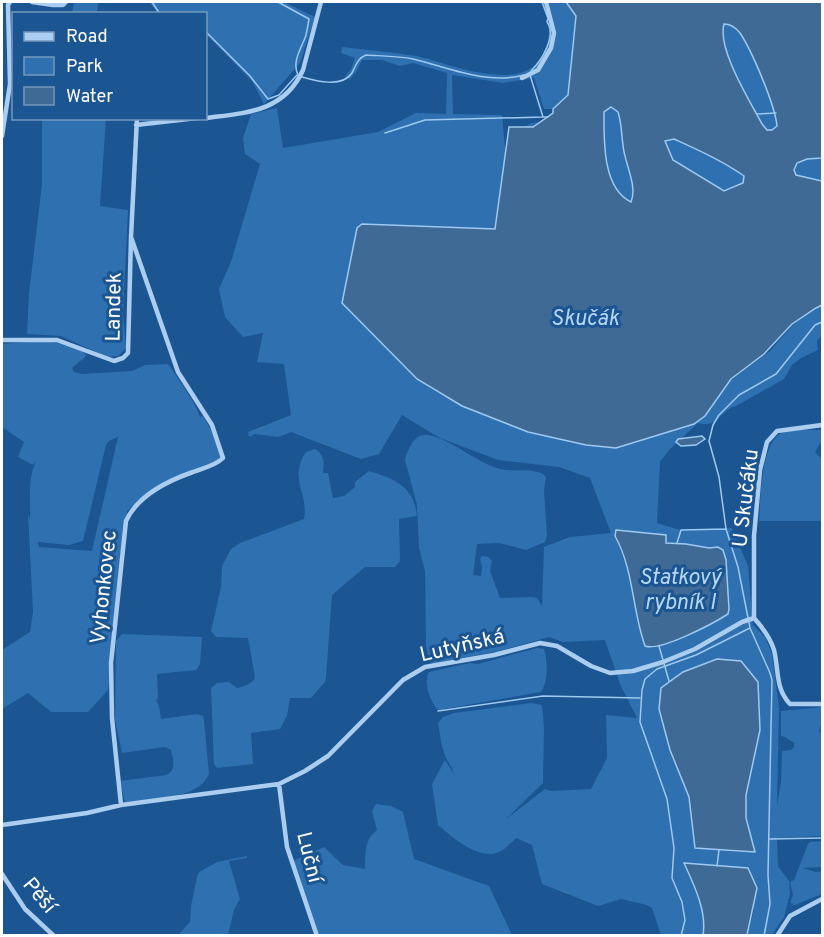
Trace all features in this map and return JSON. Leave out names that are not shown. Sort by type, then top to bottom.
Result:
[{"type":"street","points":[[2,136],[10,84],[8,5],[10,2]]},
{"type":"street","points":[[32,2],[63,5],[66,2]]},
{"type":"street","points":[[207,117],[240,114],[281,100],[302,73],[321,2]]},
{"type":"street","points":[[524,77],[538,70],[554,39],[546,2]]},
{"type":"street","name":"Vyhonkovec","points":[[121,805],[112,718],[111,663],[126,521],[132,510],[145,497],[176,478],[217,463],[223,458],[212,425],[178,372],[131,237],[137,120]]},
{"type":"street","points":[[136,125],[179,120]]},
{"type":"street","name":"Landek","points":[[2,340],[57,340],[106,360],[114,361],[123,358],[128,354],[130,345],[128,317],[131,237]]},
{"type":"street","name":"U Skučáku","points":[[754,618],[754,536],[760,470],[767,442],[777,431],[822,425]]},
{"type":"street","points":[[754,618],[767,633],[774,651],[781,695],[790,704],[822,704]]},
{"type":"street","name":"Lutyňská","points":[[2,825],[87,813],[121,805],[279,784],[328,756],[403,680],[425,667],[494,655],[540,643],[556,646],[591,666],[610,673],[633,670],[663,662],[695,649],[742,622],[754,618]]},
{"type":"street","name":"Luční","points":[[279,784],[287,847],[317,936]]},
{"type":"street","name":"Pěší","points":[[2,874],[25,909],[54,936]]},
{"type":"street","points":[[777,936],[790,916],[822,899]]},
{"type":"green space","points":[[74,2],[98,2],[97,12],[72,12]]},
{"type":"green space","points":[[149,2],[284,2],[315,17],[300,63],[264,104],[252,81],[207,35],[207,12],[157,12]]},
{"type":"green space","points":[[541,2],[566,2],[576,16],[568,95],[553,109],[544,109],[534,78],[503,83],[452,75],[453,114],[502,115],[505,149],[520,130],[531,123],[604,117],[604,112],[611,107],[618,112],[632,188],[631,202],[627,200],[705,416],[729,382],[770,351],[797,320],[822,305],[822,336],[817,340],[818,350],[792,365],[784,379],[731,408],[715,421],[705,424],[698,423],[669,450],[660,462],[657,523],[680,530],[732,528],[748,566],[753,625],[765,637],[772,654],[779,707],[777,805],[781,782],[782,751],[791,750],[794,747],[794,743],[781,736],[781,711],[822,707],[822,723],[819,731],[822,735],[822,836],[777,838],[778,866],[789,881],[790,894],[784,917],[772,935],[747,935],[754,910],[684,863],[701,907],[703,935],[661,935],[652,908],[647,905],[621,899],[598,906],[542,884],[532,845],[516,838],[499,852],[484,853],[462,844],[438,825],[432,784],[445,760],[454,774],[442,747],[438,723],[443,717],[454,713],[531,703],[542,705],[543,783],[506,819],[545,789],[551,791],[591,789],[607,758],[606,715],[637,718],[620,684],[605,640],[563,642],[549,637],[499,651],[432,664],[429,662],[426,646],[425,571],[419,548],[417,505],[405,460],[407,452],[420,436],[432,436],[497,468],[532,471],[546,477],[544,490],[547,536],[545,542],[526,550],[499,543],[477,544],[473,575],[481,576],[480,559],[482,556],[488,557],[492,561],[490,571],[500,598],[533,597],[537,598],[542,606],[544,547],[570,537],[611,533],[590,478],[559,467],[498,460],[440,438],[402,415],[379,454],[361,459],[291,432],[278,437],[255,434],[249,437],[248,432],[291,415],[284,364],[257,362],[263,333],[243,337],[225,317],[219,289],[231,262],[260,164],[245,154],[243,138],[251,114],[277,108],[283,148],[378,132],[416,113],[446,114],[447,73],[413,63],[400,66],[382,60],[362,60],[350,79],[345,76],[351,69],[355,58],[341,53],[342,47],[416,56],[484,73],[503,75],[520,73],[533,66],[543,54],[548,40],[548,22]],"holes":[[[410,372],[528,432],[450,399]],[[616,530],[666,535],[666,543],[718,547],[726,560],[728,614],[672,641],[651,648],[633,600],[631,577],[615,536]],[[717,659],[741,661],[760,730],[746,795],[746,818],[755,851],[695,848],[689,797],[670,750],[659,709],[661,688],[683,672]]]},
{"type":"green space","points":[[724,24],[739,31],[757,65],[775,116],[777,126],[772,130],[767,130],[762,124],[736,74],[725,47]]},
{"type":"green space","points":[[42,120],[106,120],[100,206],[128,210],[123,313],[126,348],[118,356],[107,357],[61,336],[27,334],[29,293],[42,184]]},
{"type":"green space","points":[[674,139],[720,161],[744,176],[743,183],[724,191],[672,160],[665,141]]},
{"type":"green space","points":[[822,158],[822,181],[796,175],[794,170],[797,163],[807,159]]},
{"type":"green space","points":[[41,341],[70,346],[86,354],[72,368],[74,372],[82,374],[132,371],[145,365],[168,364],[191,398],[200,417],[203,416],[213,433],[221,457],[220,460],[159,487],[127,511],[108,690],[88,712],[51,712],[28,693],[2,709],[2,650],[30,632],[33,612],[28,513],[30,520],[30,483],[36,461],[33,465],[18,457],[24,442],[2,427],[2,344]],"holes":[[[118,437],[92,551],[39,547],[38,542],[69,545],[83,541],[106,445]]]},
{"type":"green space","points":[[821,430],[821,442],[815,452],[822,459],[822,521],[759,521],[763,472],[775,438],[787,431]]},
{"type":"green space","points":[[315,449],[322,456],[323,473],[328,473],[333,498],[344,496],[355,487],[355,482],[369,471],[402,485],[412,497],[417,516],[399,519],[400,561],[395,567],[365,567],[332,595],[325,682],[311,698],[290,698],[287,716],[280,729],[251,733],[253,764],[217,768],[214,764],[211,688],[217,683],[229,682],[237,688],[245,686],[255,677],[248,638],[216,637],[211,631],[221,587],[222,566],[231,549],[240,543],[304,519],[305,510],[299,470],[306,452]]},
{"type":"green space","points":[[122,634],[202,637],[200,664],[196,670],[157,674],[158,698],[156,700],[161,719],[197,714],[203,716],[209,774],[204,783],[195,789],[173,796],[125,802],[120,781],[166,775],[172,770],[173,764],[171,750],[165,747],[122,753],[115,720],[116,641]]},
{"type":"green space","points":[[537,648],[544,649],[546,659],[547,671],[541,692],[438,710],[432,702],[427,686],[429,672],[470,663],[478,664]]},
{"type":"green space","points":[[376,804],[391,806],[403,812],[414,859],[489,886],[512,935],[319,935],[293,861],[324,847],[343,865],[365,869],[367,843],[377,830],[372,811]]},
{"type":"green space","points":[[822,841],[822,867],[803,868],[816,872],[822,871],[822,894],[790,907],[794,904],[790,903],[793,895],[790,882],[794,880],[808,844]]},
{"type":"green space","points":[[247,856],[247,858],[229,861],[240,899],[234,910],[228,935],[178,935],[190,922],[198,873],[217,862]]},
{"type":"water","name":"Skučák","points":[[566,2],[822,2],[822,158],[807,159],[797,163],[794,170],[796,175],[822,181],[822,305],[792,324],[764,354],[731,379],[705,416],[694,424],[616,448],[586,445],[528,432],[462,406],[417,379],[342,303],[357,228],[362,224],[495,229],[509,127],[533,127],[553,113],[553,109],[568,95],[576,16]],"holes":[[[724,24],[740,33],[756,65],[768,92],[775,117],[777,126],[772,130],[767,130],[762,124],[736,75],[725,47]],[[611,107],[618,112],[624,152],[632,181],[631,202],[615,186],[610,174],[605,149],[604,112]],[[674,139],[719,161],[744,176],[743,183],[724,191],[673,160],[665,141]]]},
{"type":"water","points":[[702,436],[705,439],[696,445],[681,446],[676,442],[678,439]]},
{"type":"water","name":"Statkový rybník I","points":[[616,530],[666,535],[666,543],[718,547],[723,550],[726,560],[728,614],[674,641],[652,647],[645,646],[626,562],[615,536]]},
{"type":"water","points":[[717,659],[741,661],[758,682],[760,730],[746,795],[746,818],[755,852],[695,848],[689,797],[670,750],[659,709],[661,688],[683,672]]},
{"type":"water","points":[[684,863],[748,868],[757,888],[747,935],[703,935],[701,907]]},
{"type":"waterway","points":[[152,2],[159,12]]},
{"type":"waterway","points":[[278,2],[309,19],[306,36],[296,61],[298,75]]},
{"type":"waterway","points":[[531,71],[540,61],[549,41],[550,28],[542,2]]},
{"type":"waterway","points":[[207,33],[250,76],[268,99],[279,95],[297,75]]},
{"type":"waterway","points":[[302,77],[329,82],[342,81],[348,78],[359,60],[366,55],[413,59],[482,77],[510,78],[524,75]]},
{"type":"waterway","points":[[530,75],[543,117],[548,117]]},
{"type":"waterway","points":[[757,114],[776,113]]},
{"type":"waterway","points":[[385,133],[425,120],[543,117]]},
{"type":"waterway","points":[[764,936],[770,904],[768,875],[772,680],[750,628],[738,567],[726,529],[719,477],[709,441],[713,425],[719,415],[739,395],[776,374],[815,325],[822,322]]},
{"type":"waterway","points":[[677,543],[681,530],[726,529]]},
{"type":"waterway","points":[[681,936],[685,920],[682,902],[672,878],[674,848],[667,799],[640,722],[642,690],[645,679],[657,669],[696,655],[750,628]]},
{"type":"waterway","points":[[659,646],[669,681]]},
{"type":"waterway","points":[[438,711],[543,696],[640,698]]},
{"type":"waterway","points":[[770,839],[822,838]]},
{"type":"waterway","points":[[717,866],[719,850]]}]
